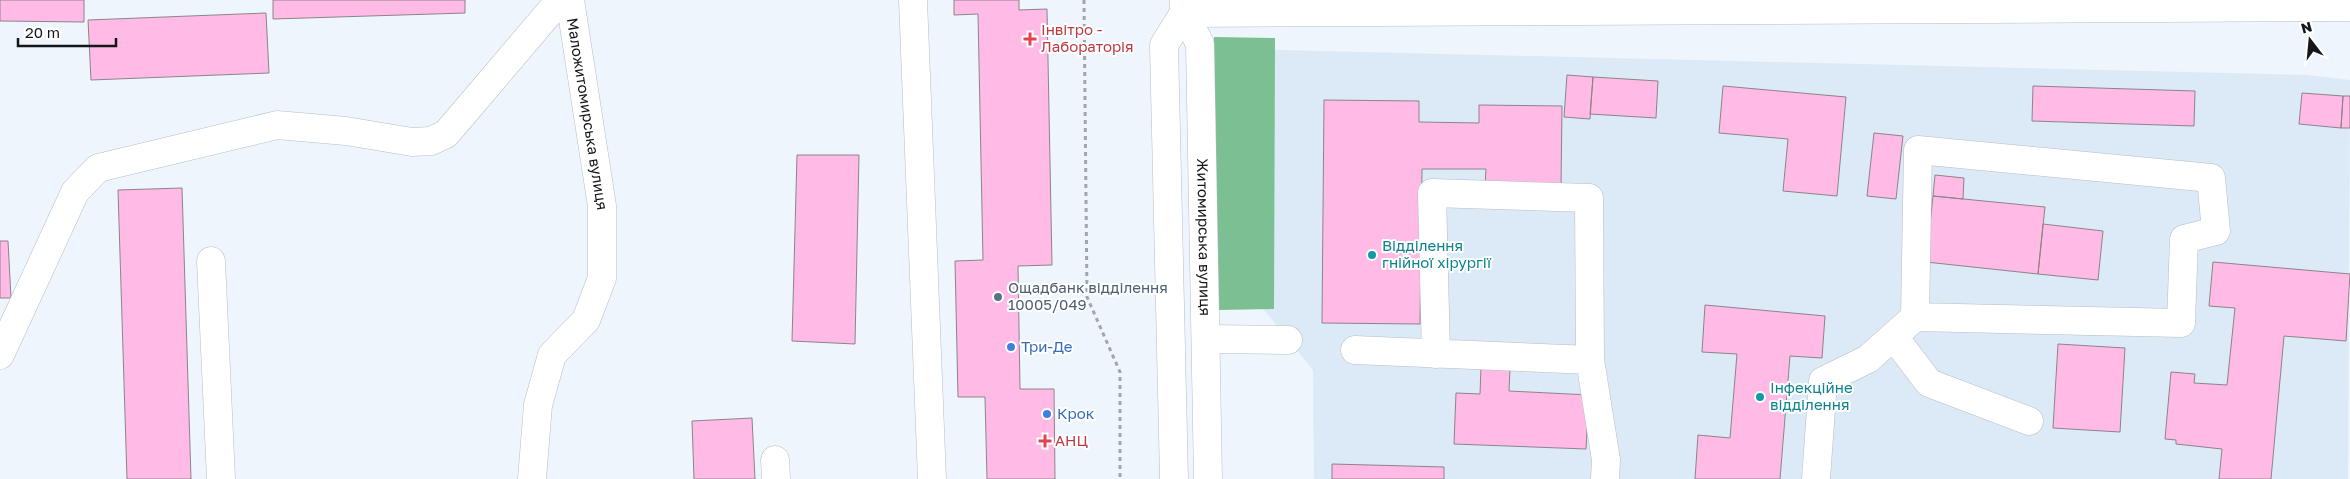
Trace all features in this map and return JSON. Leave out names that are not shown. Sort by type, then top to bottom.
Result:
[{"type":"main road","points":[[0,356],[76,192],[98,168],[277,125],[346,131],[412,142],[430,141],[446,134],[560,0]]},
{"type":"main road","name":"Маложитомирська вулиця","points":[[532,479],[538,405],[552,354],[586,320],[602,278],[602,206],[570,0]]},
{"type":"main road","points":[[913,0],[932,479]]},
{"type":"main road","points":[[1174,479],[1164,45],[1184,6],[2171,4],[2350,7]]},
{"type":"main road","name":"Житомирська вулиця","points":[[1184,6],[1200,44],[1208,479]]},
{"type":"main road","points":[[1816,479],[1823,381],[1868,359],[1915,317],[2181,323],[2184,239],[2216,231],[2211,178],[1918,150],[1915,317]]},
{"type":"main road","points":[[1436,354],[1432,193],[1589,198],[1590,360],[1606,460],[1605,479]]},
{"type":"main road","points":[[211,261],[221,479]]},
{"type":"main road","points":[[1894,337],[1928,383],[2029,421]]},
{"type":"main road","points":[[1206,339],[1288,340]]},
{"type":"main road","points":[[1356,350],[1590,360]]},
{"type":"path","points":[[1084,0],[1087,297],[1120,372],[1120,479]]},
{"type":"shaded area","points":[[1243,49],[2306,75],[2350,80],[2348,479],[1314,479],[1313,370],[1255,299]]},
{"type":"green space","points":[[1214,37],[1275,38],[1274,309],[1218,310]]},
{"type":"building","points":[[0,0],[84,0],[84,22],[0,21]]},
{"type":"building","points":[[273,0],[465,0],[465,13],[273,19]]},
{"type":"building","points":[[954,0],[1019,0],[1019,10],[1047,9],[1052,265],[1018,266],[1020,389],[1054,389],[1055,479],[987,479],[985,397],[958,397],[955,261],[983,260],[978,14],[954,15]]},
{"type":"building","points":[[266,13],[269,73],[91,80],[88,20]]},
{"type":"building","points":[[1567,75],[1593,77],[1590,119],[1564,117]]},
{"type":"building","points":[[1593,77],[1658,81],[1656,118],[1590,114]]},
{"type":"building","points":[[1723,86],[1846,97],[1837,196],[1783,191],[1788,139],[1719,133]]},
{"type":"building","points":[[2033,86],[2195,91],[2194,126],[2032,121]]},
{"type":"building","points":[[2302,93],[2343,96],[2341,128],[2299,124]]},
{"type":"building","points":[[2343,96],[2350,96],[2350,128],[2341,128]]},
{"type":"building","name":"Відділення гнійної хірургії","points":[[1324,100],[1419,101],[1419,122],[1479,123],[1479,105],[1562,106],[1561,187],[1485,187],[1486,169],[1422,169],[1420,324],[1322,323]]},
{"type":"building","points":[[1874,133],[1903,136],[1896,199],[1867,196]]},
{"type":"building","points":[[797,155],[859,155],[855,344],[792,341]]},
{"type":"building","points":[[1935,175],[1964,178],[1963,199],[1933,196]]},
{"type":"building","points":[[182,188],[191,479],[127,479],[118,190]]},
{"type":"building","points":[[1933,196],[2045,207],[2038,274],[1926,262]]},
{"type":"building","points":[[2043,224],[2103,231],[2098,280],[2038,274]]},
{"type":"building","points":[[0,241],[8,241],[11,298],[0,298]]},
{"type":"building","points":[[2213,262],[2350,274],[2346,341],[2284,336],[2271,479],[2219,479],[2222,449],[2176,444],[2176,440],[2165,439],[2171,372],[2195,374],[2194,383],[2227,385],[2235,308],[2209,306]]},
{"type":"building","name":"Інфекційне відділення","points":[[1705,305],[1825,316],[1822,358],[1790,356],[1780,479],[1695,479],[1698,435],[1730,438],[1737,354],[1702,352]]},
{"type":"building","points":[[2058,344],[2125,348],[2120,432],[2053,428]]},
{"type":"building","points":[[1481,367],[1510,368],[1509,391],[1589,395],[1586,449],[1454,444],[1456,393],[1480,394]]},
{"type":"building","points":[[752,418],[755,479],[694,479],[692,421]]},
{"type":"building","points":[[1332,464],[1444,467],[1444,479],[1332,479]]},
{"type":"place","name":"Інвітро - Лабораторія","points":[[1030,39]]},
{"type":"place","name":"Відділення гнійної хірургії","points":[[1372,255]]},
{"type":"place","name":"Ощадбанк відділення 10005/049","points":[[998,297]]},
{"type":"place","name":"Три-Де","points":[[1011,347]]},
{"type":"place","name":"Інфекційне відділення","points":[[1760,397]]},
{"type":"place","name":"Крок","points":[[1047,414]]},
{"type":"place","name":"АНЦ","points":[[1045,441]]}]
